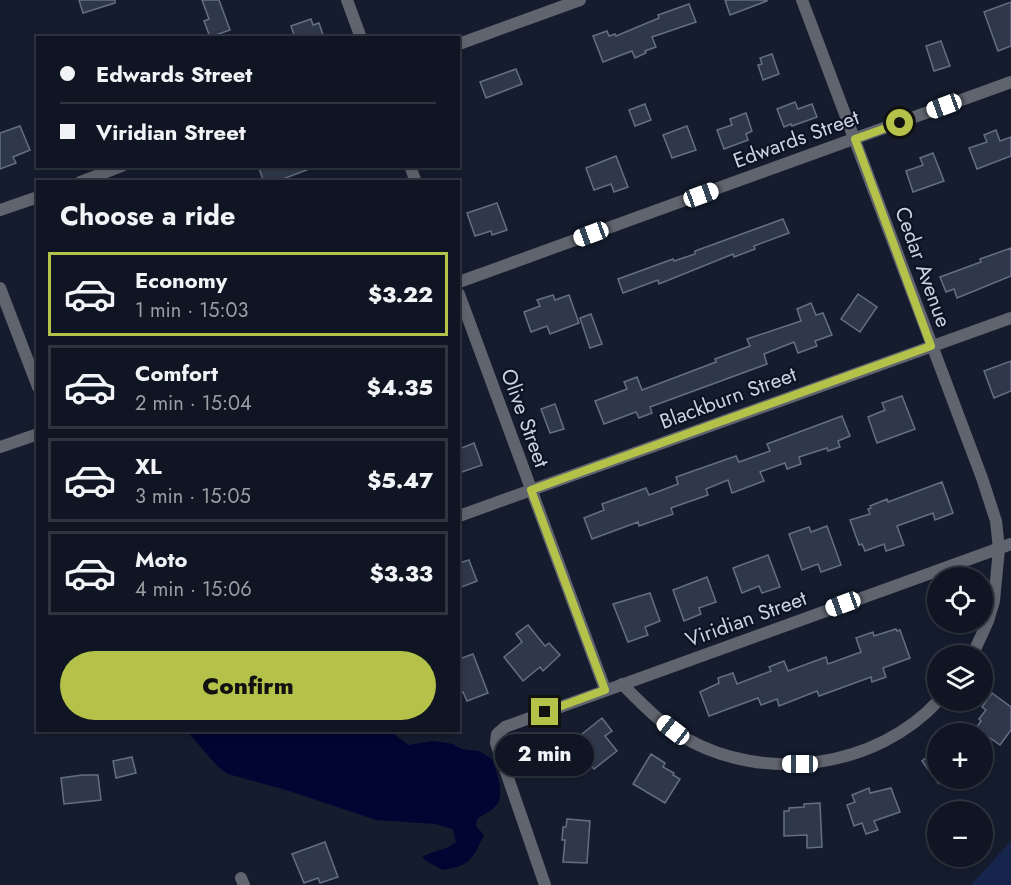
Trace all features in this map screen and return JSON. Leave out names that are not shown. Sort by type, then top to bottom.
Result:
[{"type":"street","points":[[347,0],[360,36]]},
{"type":"street","points":[[460,44],[580,0]]},
{"type":"street","name":"Cedar Avenue","points":[[802,0],[982,478],[996,521],[999,549],[994,601],[977,645]]},
{"type":"street","name":"Edwards Street","points":[[460,282],[1011,82]]},
{"type":"street","points":[[85,180],[117,168]]},
{"type":"street","points":[[0,210],[36,198]]},
{"type":"street","points":[[0,288],[36,382]]},
{"type":"street","name":"Olive Street","points":[[460,297],[605,690]]},
{"type":"street","name":"Blackburn Street","points":[[460,516],[1011,318]]},
{"type":"street","points":[[0,447],[36,435]]},
{"type":"street","name":"Viridian Street","points":[[545,885],[496,743],[496,734],[505,727],[1011,544]]},
{"type":"street","points":[[622,684],[657,718],[698,745],[735,757],[778,764],[800,764],[835,759],[873,747],[914,724],[928,711]]},
{"type":"shaded area","points":[[188,732],[391,732],[408,745],[434,741],[479,751],[492,759],[500,785],[500,796],[493,809],[477,819],[476,826],[484,835],[473,856],[464,864],[442,870],[422,857],[456,842],[453,829],[435,824],[376,820],[286,790],[228,774],[218,767]]},
{"type":"shaded area","points":[[1011,841],[1011,885],[971,885],[987,867],[993,867],[993,861]]},
{"type":"building","points":[[79,0],[115,0],[115,3],[83,13]]},
{"type":"building","points":[[202,0],[219,0],[230,30],[210,36],[204,21],[209,19]]},
{"type":"building","points":[[725,0],[767,0],[767,1],[730,15]]},
{"type":"building","points":[[1011,2],[1011,46],[998,51],[984,12]]},
{"type":"building","points":[[689,4],[696,22],[652,37],[656,47],[635,58],[632,51],[603,62],[593,36],[607,31],[609,36],[615,34],[616,36],[659,18],[658,15]]},
{"type":"building","points":[[311,19],[313,25],[319,23],[323,36],[294,36],[291,26]]},
{"type":"building","points":[[941,41],[950,66],[934,71],[926,46]]},
{"type":"building","points":[[772,54],[779,74],[763,80],[758,65],[762,64],[760,58]]},
{"type":"building","points":[[516,69],[522,84],[486,98],[480,82]]},
{"type":"building","points":[[795,102],[798,109],[812,104],[817,117],[784,127],[777,109]]},
{"type":"building","points":[[645,104],[651,120],[635,126],[629,110]]},
{"type":"building","points":[[746,113],[752,131],[746,134],[748,140],[724,149],[717,130],[732,125],[730,119]]},
{"type":"building","points":[[20,126],[30,150],[13,157],[16,163],[0,169],[0,133]]},
{"type":"building","points":[[687,126],[696,150],[672,158],[663,135]]},
{"type":"building","points":[[996,130],[1000,141],[1011,137],[1011,156],[977,169],[969,148],[987,142],[984,135]]},
{"type":"building","points":[[933,153],[944,181],[913,192],[906,171],[923,165],[920,158]]},
{"type":"building","points":[[616,156],[628,187],[614,192],[611,184],[594,190],[586,168]]},
{"type":"building","points":[[259,168],[312,168],[280,180],[263,180]]},
{"type":"building","points":[[497,203],[507,230],[492,235],[491,231],[475,236],[467,213]]},
{"type":"building","points":[[783,219],[789,233],[754,246],[755,249],[734,257],[733,254],[659,284],[658,280],[623,293],[618,279],[673,259],[674,261],[695,254],[695,251]]},
{"type":"building","points":[[1011,248],[1011,276],[957,298],[954,289],[946,292],[940,277]]},
{"type":"building","points":[[858,294],[877,307],[860,332],[841,319]]},
{"type":"building","points":[[553,295],[555,300],[569,295],[579,323],[550,334],[547,326],[531,332],[524,312],[540,306],[537,300]]},
{"type":"building","points":[[811,303],[816,315],[823,313],[832,335],[815,341],[817,346],[798,353],[794,342],[764,354],[767,364],[650,407],[652,413],[639,418],[636,412],[604,424],[595,401],[627,389],[624,382],[637,377],[642,390],[716,362],[715,359],[750,346],[747,339],[801,321],[797,309]]},
{"type":"building","points":[[591,314],[602,344],[590,348],[580,318]]},
{"type":"building","points":[[1011,361],[1011,391],[994,398],[984,371]]},
{"type":"building","points":[[902,396],[915,429],[877,443],[868,417],[885,410],[882,403]]},
{"type":"building","points":[[555,404],[564,429],[550,433],[541,409]]},
{"type":"building","points":[[842,416],[850,436],[838,441],[840,447],[828,451],[827,448],[799,457],[801,464],[787,469],[785,463],[760,472],[764,481],[732,493],[728,480],[706,489],[708,495],[671,508],[673,514],[639,526],[638,522],[592,539],[584,518],[604,510],[602,504],[646,488],[649,495],[678,484],[676,477],[736,456],[739,462],[770,451],[767,444]]},
{"type":"building","points":[[474,443],[482,465],[460,473],[460,449]]},
{"type":"building","points":[[942,482],[953,513],[935,520],[933,513],[897,526],[904,545],[886,551],[884,544],[865,551],[862,544],[859,545],[850,520],[870,514],[868,509],[871,508],[870,506],[887,499],[888,502]]},
{"type":"building","points":[[827,526],[841,565],[821,572],[818,564],[802,570],[789,534],[809,527],[811,532]]},
{"type":"building","points":[[768,555],[780,587],[762,593],[759,586],[742,593],[733,568]]},
{"type":"building","points":[[469,560],[477,581],[460,588],[460,563]]},
{"type":"building","points":[[707,577],[716,602],[699,608],[701,614],[684,621],[673,590]]},
{"type":"building","points":[[650,593],[660,621],[645,627],[648,635],[628,642],[613,604]]},
{"type":"building","points":[[528,625],[545,646],[549,643],[560,655],[543,671],[540,667],[523,681],[504,657],[522,642],[516,634]]},
{"type":"building","points":[[896,629],[900,630],[910,658],[883,668],[886,677],[872,682],[871,677],[819,696],[817,691],[779,706],[777,699],[761,705],[758,698],[709,716],[700,692],[719,683],[718,678],[733,673],[737,684],[771,671],[769,667],[784,661],[788,671],[826,657],[828,664],[861,652],[856,638],[873,632],[874,636]]},
{"type":"building","points":[[473,654],[488,693],[467,701],[463,692],[460,694],[460,659]]},
{"type":"building","points":[[993,694],[1011,707],[1011,730],[1000,745],[993,740],[993,723],[980,723],[979,719],[985,711],[993,711]]},
{"type":"building","points":[[602,718],[612,731],[605,736],[617,751],[594,769],[572,742]]},
{"type":"building","points":[[651,754],[665,763],[663,767],[680,779],[665,803],[633,784]]},
{"type":"building","points":[[132,757],[136,773],[116,778],[113,761]]},
{"type":"building","points":[[927,757],[927,768],[922,761]]},
{"type":"building","points":[[98,775],[101,800],[64,804],[61,778]]},
{"type":"building","points":[[869,788],[870,793],[891,788],[900,812],[874,821],[878,830],[866,834],[862,823],[854,826],[847,805],[855,802],[852,795]]},
{"type":"building","points":[[820,803],[822,847],[807,848],[807,835],[784,836],[784,811],[789,811],[789,808],[804,807],[804,804]]},
{"type":"building","points":[[567,819],[590,821],[587,863],[563,862],[565,840],[562,840],[563,827],[566,827]]},
{"type":"building","points":[[325,842],[338,877],[320,883],[318,878],[304,883],[292,854]]},
{"type":"route","points":[[545,712],[605,690],[531,490],[931,346],[855,139],[900,123]]}]
